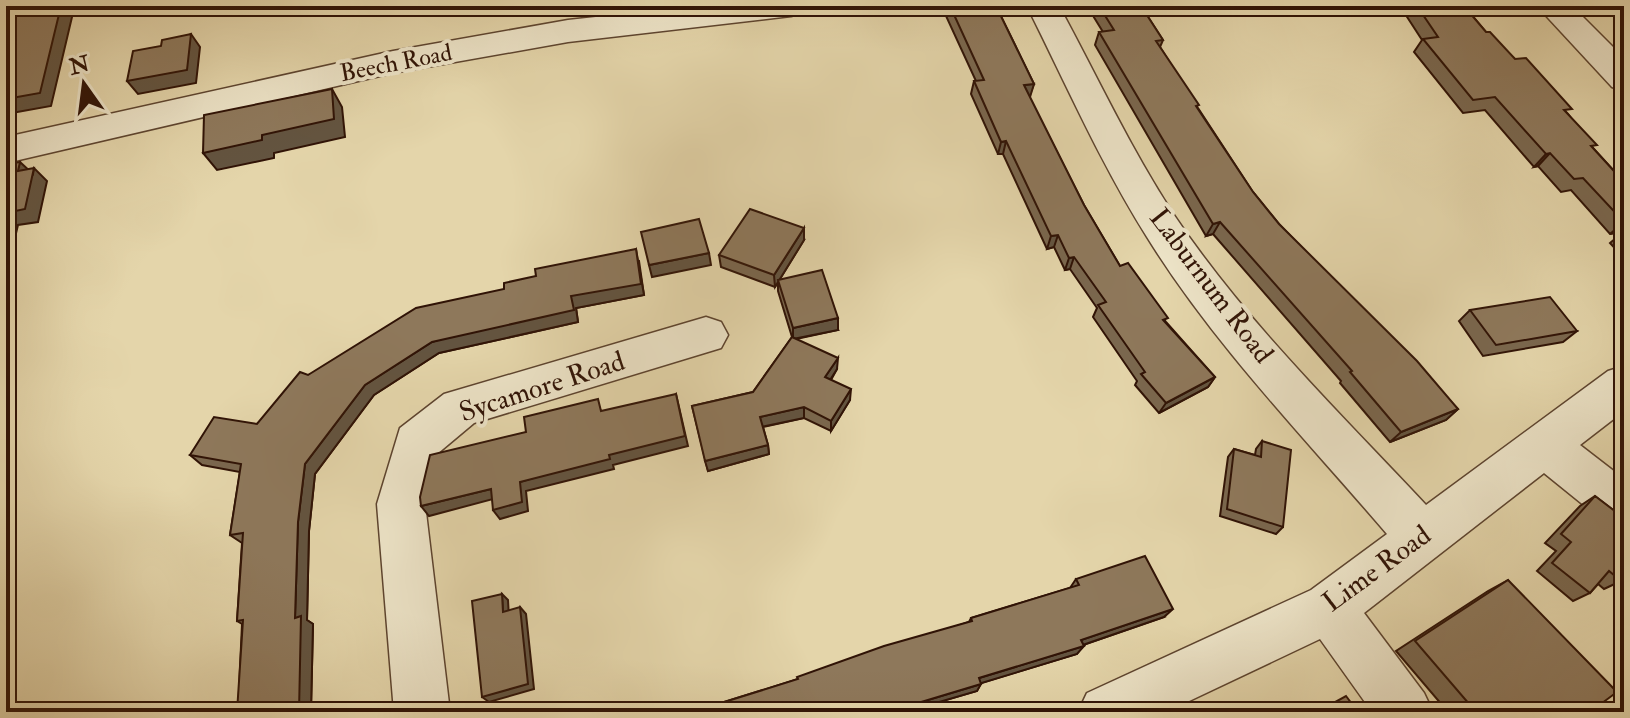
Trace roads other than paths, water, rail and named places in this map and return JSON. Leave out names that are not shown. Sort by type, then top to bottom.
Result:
[{"type":"street","name":"Beech Road","points":[[6,150],[393,62],[568,31],[791,6]]},
{"type":"street","name":"Laburnum Road","points":[[1043,6],[1146,201],[1181,256],[1236,325],[1422,537]]},
{"type":"street","points":[[1553,6],[1624,79]]},
{"type":"street","name":"Sycamore Road","points":[[422,712],[401,504],[416,443],[460,408],[706,335]]},
{"type":"street","name":"Lime Road","points":[[1106,712],[1329,608],[1624,385]]},
{"type":"street","points":[[1545,445],[1624,508]]},
{"type":"street","points":[[1329,608],[1405,712]]}]
